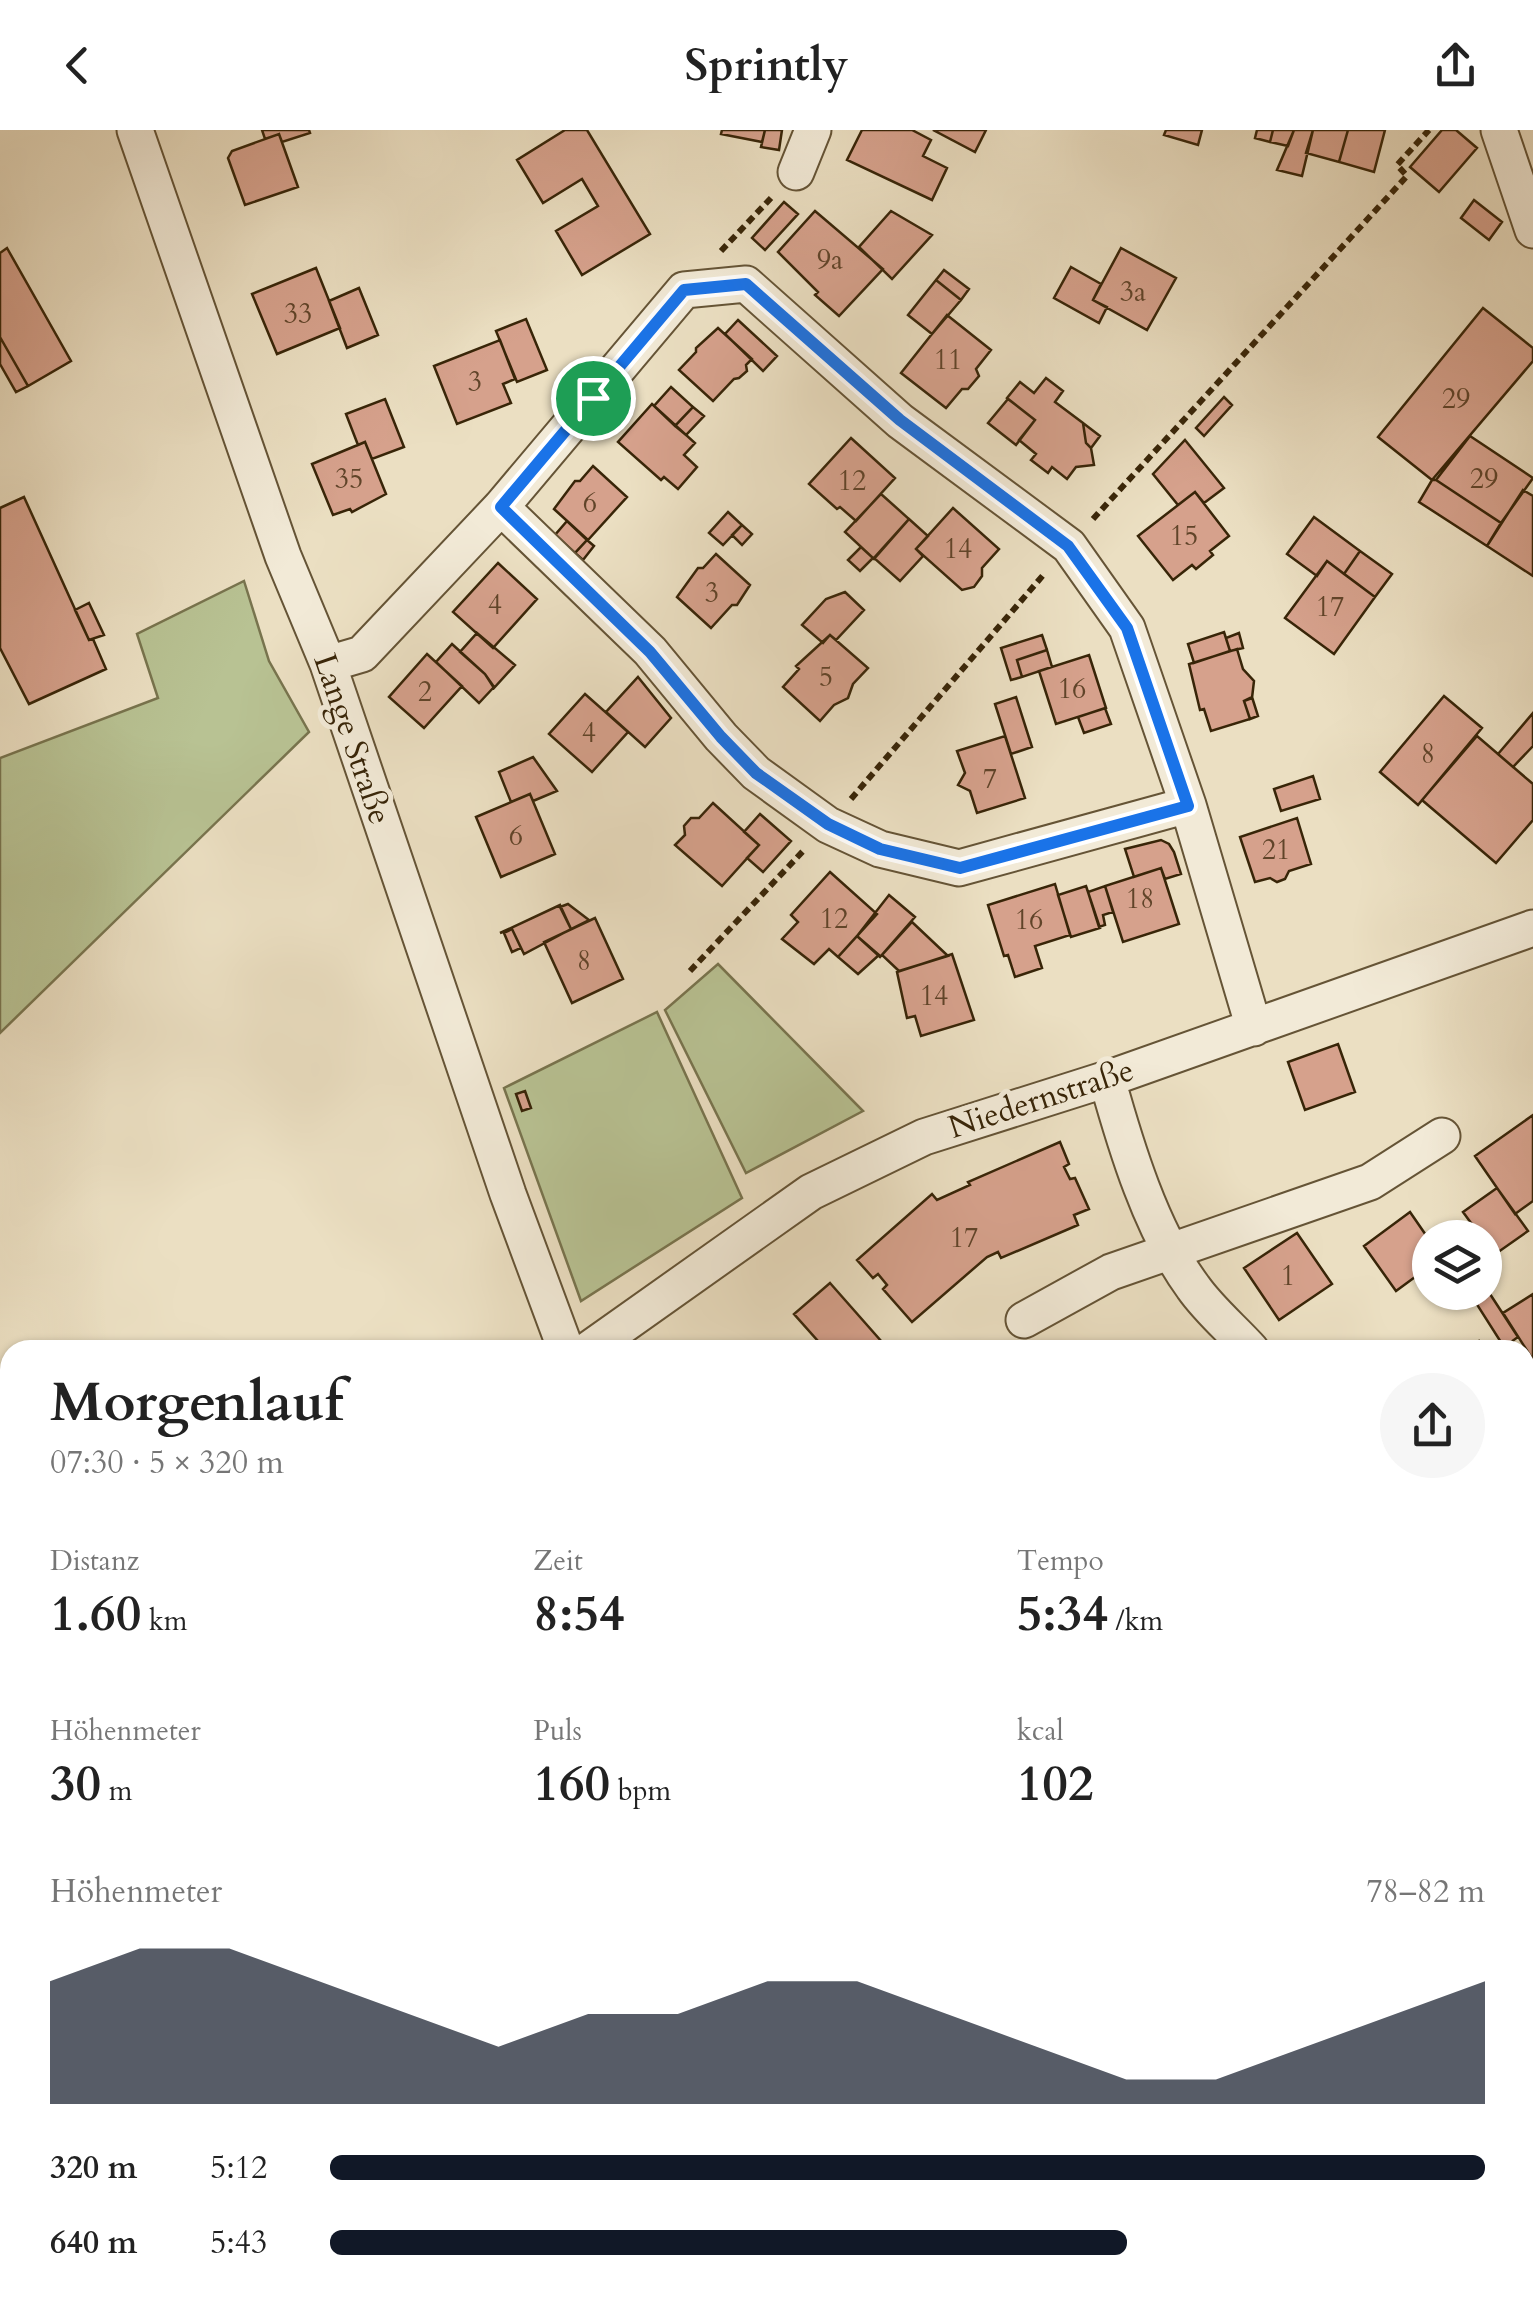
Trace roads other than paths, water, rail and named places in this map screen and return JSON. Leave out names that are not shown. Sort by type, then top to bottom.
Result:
[{"type":"street","name":"Lange Straße","points":[[135,130],[282,556],[328,664],[508,1194],[562,1340]]},
{"type":"street","points":[[796,172],[813,130]]},
{"type":"street","points":[[1498,130],[1533,230]]},
{"type":"street","points":[[328,664],[362,654],[501,507],[684,290],[746,284],[900,420],[1068,546],[1127,628],[1188,806],[1254,1028]]},
{"type":"street","points":[[501,507],[650,652],[756,773],[828,824],[880,849],[960,868],[1188,806]]},
{"type":"street","name":"Niedernstraße","points":[[602,1340],[810,1192],[924,1137],[1106,1079],[1533,928]]},
{"type":"street","points":[[1106,1079],[1126,1144],[1170,1249],[1194,1288],[1242,1340]]},
{"type":"street","points":[[1024,1320],[1112,1272],[1370,1182],[1442,1136]]}]
